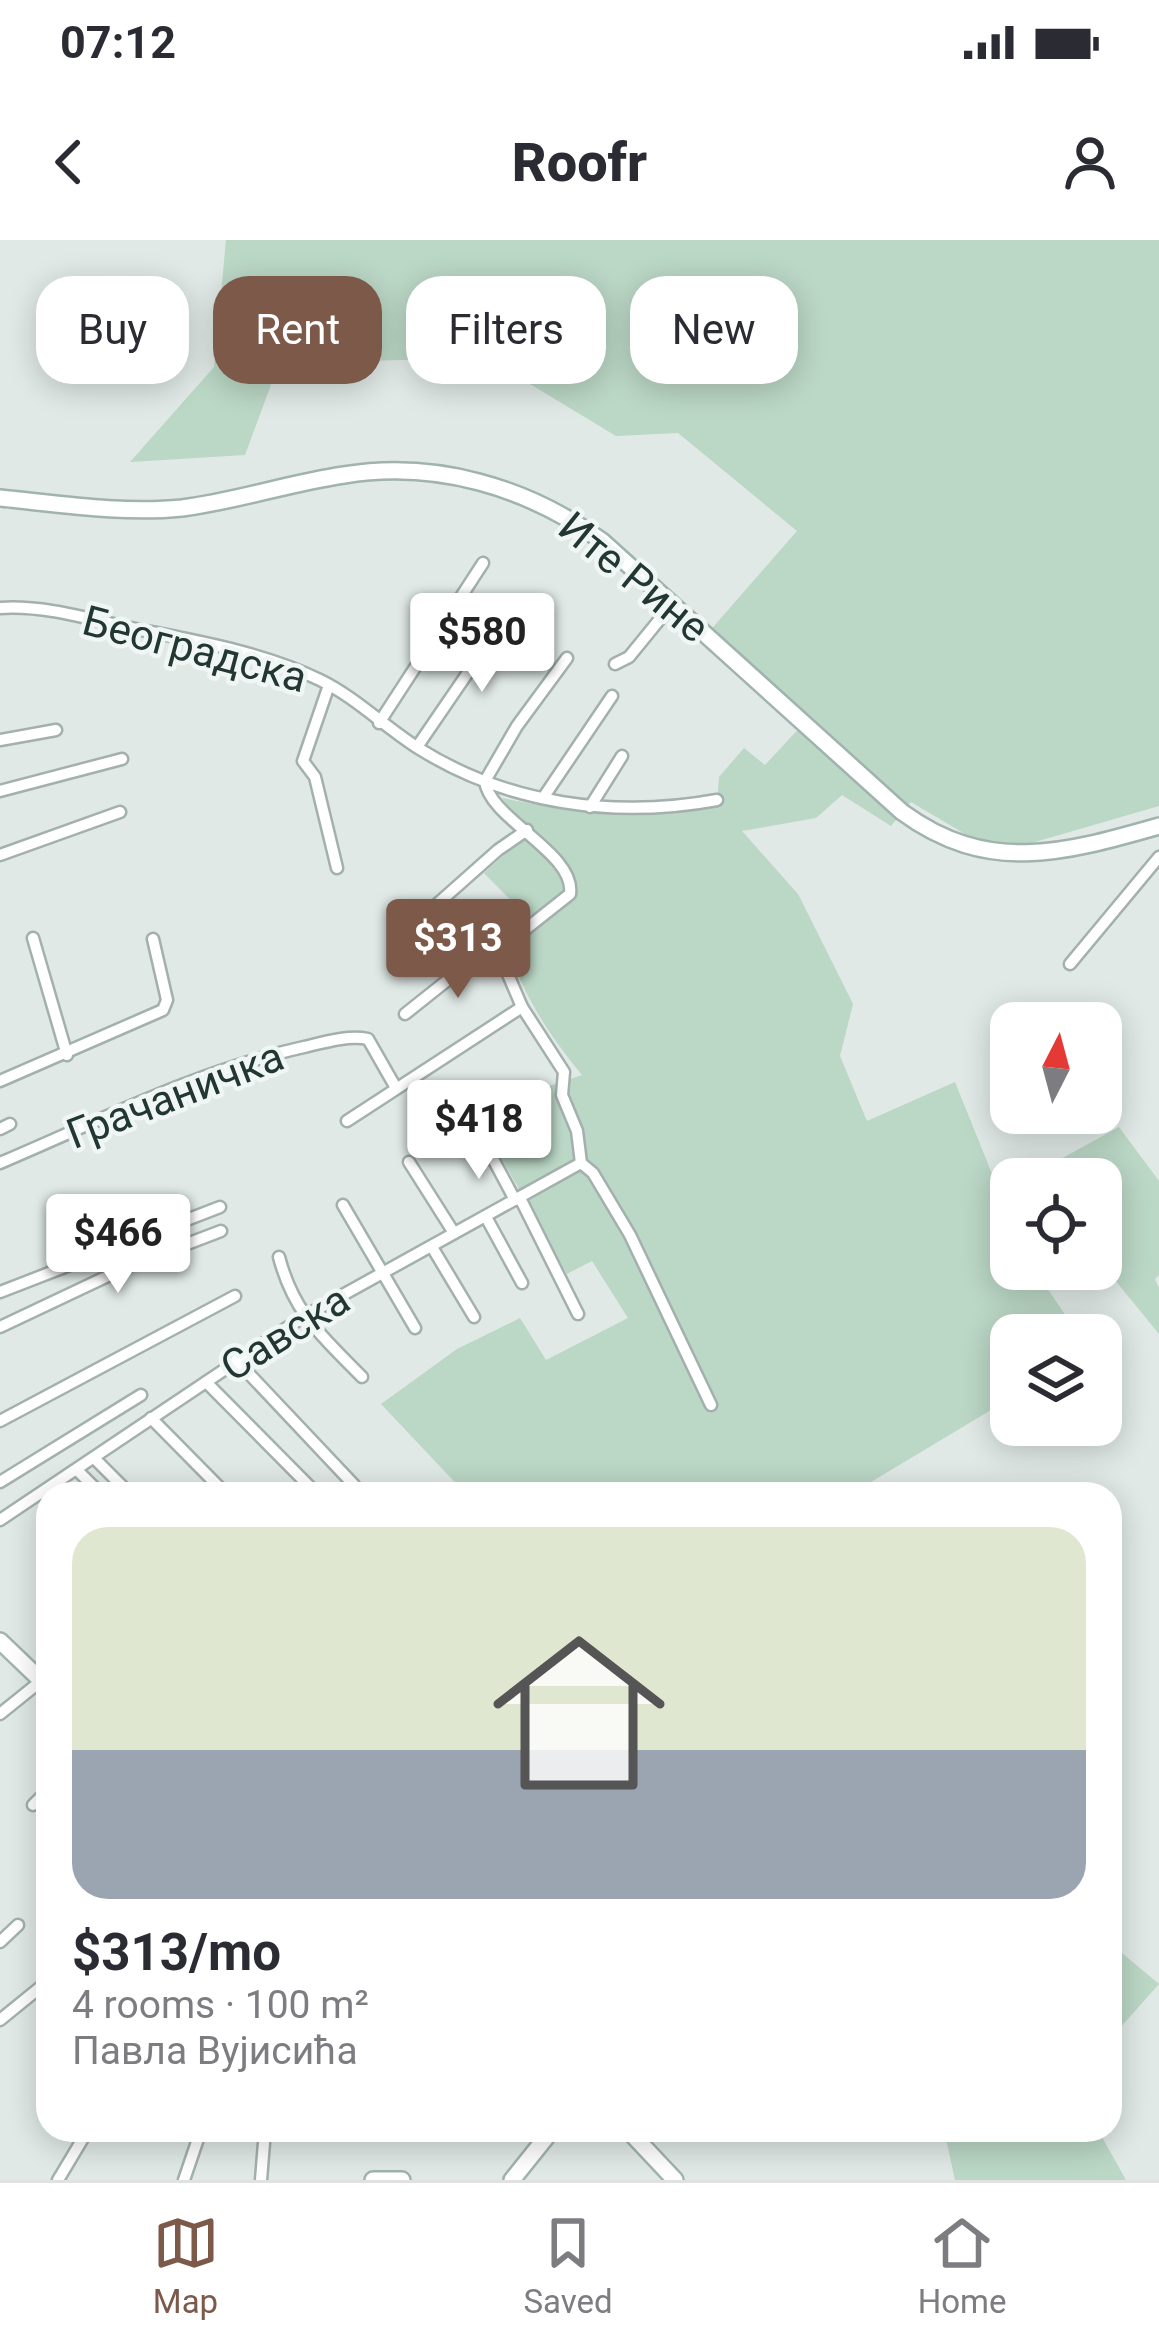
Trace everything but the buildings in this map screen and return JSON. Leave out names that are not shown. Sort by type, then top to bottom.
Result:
[{"type":"street","name":"Ите Рине","points":[[0,498],[114,508],[179,508],[346,474],[395,470],[492,485],[551,509],[602,541],[921,826],[970,848],[1024,855],[1158,827]]},
{"type":"street","points":[[380,723],[483,563]]},
{"type":"street","points":[[615,664],[629,657],[673,603]]},
{"type":"street","name":"Београдска","points":[[0,608],[85,618],[288,666],[329,685],[416,747],[485,781],[543,798],[590,807],[657,810],[717,800]]},
{"type":"street","points":[[416,747],[508,614]]},
{"type":"street","points":[[405,1014],[459,971],[498,951],[572,891],[569,878],[497,804],[485,781],[566,658]]},
{"type":"street","points":[[329,685],[303,761],[315,777],[337,868]]},
{"type":"street","points":[[543,798],[612,697]]},
{"type":"street","points":[[0,740],[56,730]]},
{"type":"street","points":[[590,807],[622,756]]},
{"type":"street","points":[[0,791],[122,759]]},
{"type":"street","points":[[0,855],[120,812]]},
{"type":"street","points":[[418,921],[527,830]]},
{"type":"street","points":[[1070,964],[1159,857]]},
{"type":"street","points":[[33,938],[67,1054]]},
{"type":"street","points":[[0,1081],[166,1006],[153,938]]},
{"type":"street","points":[[498,951],[522,1006],[564,1072],[562,1095],[578,1131],[581,1163],[596,1178],[630,1235],[712,1405]]},
{"type":"street","points":[[347,1121],[522,1006]]},
{"type":"street","name":"Грачаничка","points":[[0,1163],[206,1076],[324,1042],[368,1039],[396,1088]]},
{"type":"street","points":[[484,1142],[578,1314]]},
{"type":"street","points":[[410,1162],[454,1233]]},
{"type":"street","name":"Савска","points":[[59,1482],[303,1317],[581,1163]]},
{"type":"street","points":[[343,1205],[415,1328]]},
{"type":"street","points":[[0,1292],[220,1207]]},
{"type":"street","points":[[486,1216],[522,1283]]},
{"type":"street","points":[[0,1327],[129,1266],[221,1231]]},
{"type":"street","points":[[432,1246],[474,1318]]},
{"type":"street","points":[[279,1257],[303,1317],[362,1377]]},
{"type":"street","points":[[0,1421],[235,1296]]},
{"type":"street","points":[[236,1360],[351,1482]]},
{"type":"street","points":[[206,1382],[305,1482]]},
{"type":"street","points":[[0,1482],[141,1395]]},
{"type":"street","points":[[151,1418],[214,1482]]},
{"type":"street","points":[[94,1458],[118,1482]]},
{"type":"street","points":[[77,1470],[89,1482]]},
{"type":"street","name":"Савска","points":[[0,1520],[36,1497]]},
{"type":"street","points":[[0,1641],[36,1676]]},
{"type":"street","points":[[0,1714],[36,1689]]},
{"type":"street","points":[[33,1805],[36,1802]]},
{"type":"street","points":[[0,1942],[18,1925]]},
{"type":"street","points":[[0,2020],[36,1992]]},
{"type":"street","points":[[58,2180],[81,2142]]},
{"type":"street","points":[[184,2180],[197,2142]]},
{"type":"street","points":[[261,2180],[264,2142]]},
{"type":"street","points":[[512,2180],[542,2142]]},
{"type":"street","points":[[639,2142],[675,2180]]},
{"type":"street","points":[[374,2180],[402,2180]]},
{"type":"green space","points":[[226,240],[1159,240],[1159,806],[997,853],[911,802],[891,826],[842,795],[816,818],[742,831],[798,894],[853,1004],[840,1056],[867,1121],[955,1082],[990,1169],[990,1290],[1048,1290],[1065,1314],[990,1314],[990,1411],[871,1482],[455,1482],[381,1404],[457,1349],[520,1318],[546,1360],[628,1318],[592,1261],[567,1274],[481,1122],[540,1089],[582,1075],[539,1016],[508,950],[532,922],[484,873],[527,834],[502,798],[609,814],[717,805],[719,777],[744,748],[765,765],[804,723],[707,634],[797,531],[678,433],[616,436],[530,384],[606,384],[606,276],[406,276],[406,360],[382,361],[382,276],[223,276]]},
{"type":"green space","points":[[213,368],[213,384],[271,384],[245,455],[130,462]]},
{"type":"green space","points":[[1122,1131],[1159,1181],[1159,1275],[1155,1279],[1159,1334],[1122,1289],[1122,1158],[1062,1158],[1106,1134]]},
{"type":"green space","points":[[1122,1953],[1159,1984],[1122,2026]]},
{"type":"green space","points":[[947,2142],[1105,2142],[1126,2180],[955,2180]]}]
